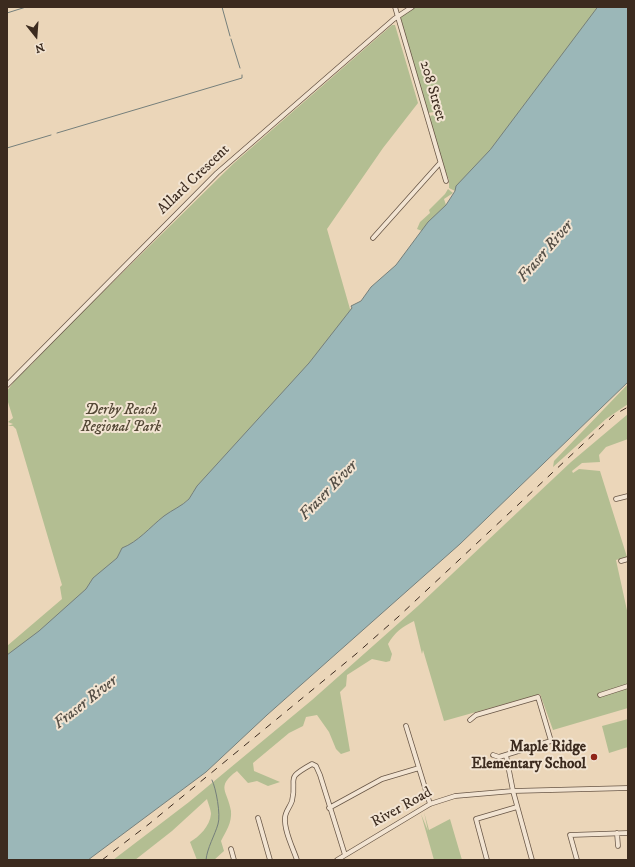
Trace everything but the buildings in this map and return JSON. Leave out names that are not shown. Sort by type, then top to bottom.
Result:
[{"type":"street","name":"208 Street","points":[[395,7],[446,181]]},
{"type":"street","name":"Allard Crescent","points":[[7,385],[217,173],[398,17],[412,7]]},
{"type":"street","points":[[373,238],[440,163]]},
{"type":"street","points":[[616,499],[628,496]]},
{"type":"street","points":[[621,561],[628,559]]},
{"type":"street","points":[[600,695],[628,686]]},
{"type":"street","points":[[470,720],[476,715],[538,697],[551,741],[499,757],[492,755]]},
{"type":"street","points":[[406,726],[430,804]]},
{"type":"street","points":[[506,755],[513,791],[532,860]]},
{"type":"street","points":[[297,860],[285,817],[292,800],[292,780],[297,773],[312,764],[316,766],[345,855]]},
{"type":"street","points":[[329,808],[382,779],[419,768]]},
{"type":"street","name":"River Road","points":[[337,860],[430,804],[455,796],[513,791],[628,788]]},
{"type":"street","points":[[487,860],[476,819],[517,807]]},
{"type":"street","points":[[258,818],[270,860]]},
{"type":"street","points":[[617,833],[618,846]]},
{"type":"street","points":[[577,860],[570,835],[628,833]]},
{"type":"street","points":[[231,849],[234,860]]},
{"type":"green space","points":[[414,7],[609,7],[509,131],[455,191],[449,188],[449,180],[442,163],[429,116],[435,115],[434,112],[427,113],[400,18]]},
{"type":"green space","name":"Derby Reach Regional Park","points":[[392,25],[395,25],[418,103],[383,148],[327,229],[350,309],[352,308],[332,338],[191,497],[101,581],[7,658],[7,646],[62,599],[60,587],[62,585],[16,429],[13,426],[8,426],[13,424],[8,422],[13,418],[7,399],[7,391],[18,376],[32,364],[47,347],[234,163]]},
{"type":"green space","points":[[448,189],[453,193],[444,199],[446,205],[422,231],[417,229],[420,222],[430,213],[429,210]]},
{"type":"green space","points":[[628,384],[628,404],[606,419],[553,467],[554,461]]},
{"type":"green space","points":[[628,414],[628,439],[606,447],[599,455],[600,462],[582,463],[572,471],[573,473],[579,469],[600,471],[627,557],[616,560],[628,615],[628,708],[553,730],[540,694],[444,721],[423,650],[422,654],[414,621],[399,630],[388,644],[392,654],[390,661],[386,662],[372,659],[347,675],[346,686],[340,692],[350,751],[341,754],[336,749],[329,732],[317,715],[306,717],[303,726],[289,733],[253,763],[254,771],[280,782],[268,786],[257,781],[248,783],[237,771],[230,776],[226,781],[225,790],[231,811],[231,819],[221,841],[224,851],[214,860],[197,860],[190,842],[200,834],[209,823],[211,814],[207,799],[172,831],[135,860],[113,860],[189,802],[312,700],[418,606],[571,462]]},
{"type":"green space","points":[[628,719],[628,747],[609,753],[602,726]]},
{"type":"green space","points":[[424,812],[429,830],[450,819],[462,860],[434,860],[421,814],[428,831]]},
{"type":"water","name":"Fraser River","points":[[598,7],[628,7],[628,382],[460,544],[267,715],[206,772],[88,860],[7,860],[7,655],[39,631],[86,589],[93,578],[117,558],[122,548],[144,534],[164,516],[189,499],[197,486],[309,363],[352,308],[351,306],[361,301],[371,287],[396,265],[428,222],[446,205],[455,191],[456,186],[490,150]]},
{"type":"waterway","points":[[7,13],[26,7]]},
{"type":"waterway","points":[[222,7],[230,36]]},
{"type":"waterway","points":[[231,39],[240,68]]},
{"type":"waterway","points":[[57,133],[242,78],[242,75]]},
{"type":"waterway","points":[[7,148],[51,135]]},
{"type":"waterway","points":[[206,860],[219,820],[218,802],[212,780]]},
{"type":"railway","points":[[102,860],[149,824],[356,654],[398,617],[614,415],[628,407]]},
{"type":"place","name":"Maple Ridge Elementary School","points":[[594,757]]}]
